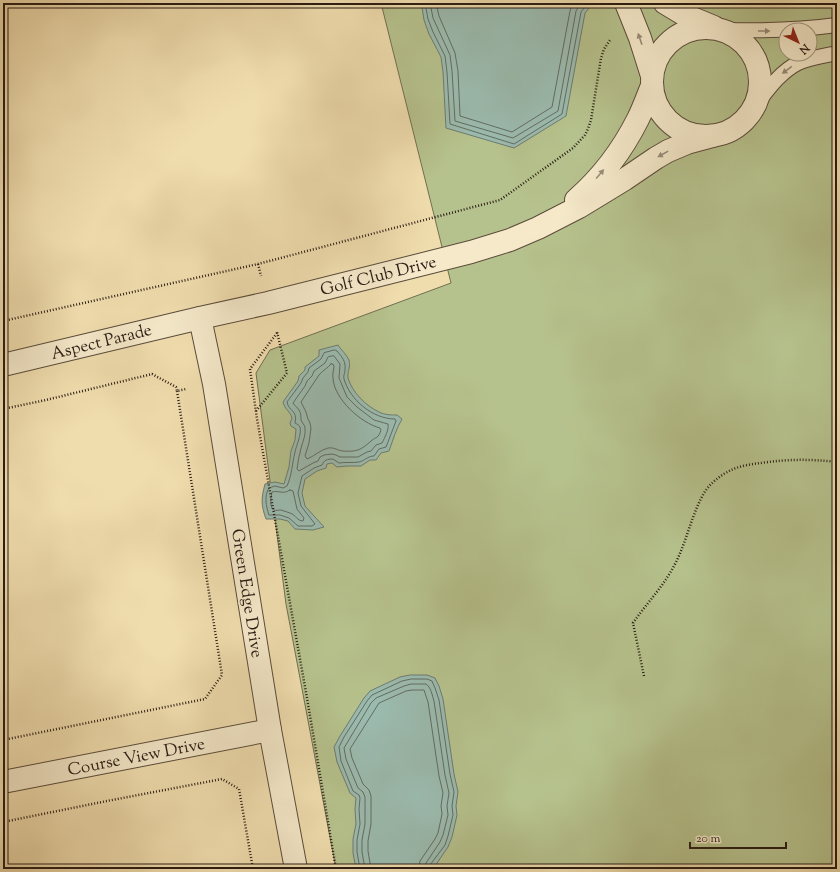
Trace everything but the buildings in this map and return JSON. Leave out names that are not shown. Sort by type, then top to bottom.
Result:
[{"type":"street","points":[[626,3],[640,38],[651,82],[653,97],[662,115],[668,122],[684,132],[694,135],[713,136],[731,130],[746,118],[756,102],[760,83],[754,55],[741,40],[734,35],[685,14],[665,3]]},
{"type":"street","points":[[651,82],[653,66],[657,57],[670,41],[678,35],[697,28],[707,27],[721,29]]},
{"type":"street","name":"Golf Club Drive","points":[[552,221],[587,189],[610,163],[628,138],[636,123],[651,82]]},
{"type":"street","name":"Golf Club Drive","points":[[200,318],[268,303],[471,252],[510,240],[524,235],[593,199],[668,151],[687,143],[713,136]]},
{"type":"street","name":"Aspect Parade","points":[[3,365],[200,318]]},
{"type":"street","name":"Green Edge Drive","points":[[200,318],[214,384],[270,730],[296,869]]},
{"type":"street","name":"Course View Drive","points":[[3,782],[270,730]]},
{"type":"lane","points":[[721,29],[767,31],[793,30],[837,25]]},
{"type":"lane","points":[[752,110],[779,77],[791,67],[812,58],[837,53]]},
{"type":"path","points":[[3,321],[258,264],[500,200],[573,148],[585,135],[591,120],[601,58],[604,49],[613,37]]},
{"type":"path","points":[[256,411],[287,373],[277,333],[250,369],[256,411],[336,869]]},
{"type":"path","points":[[3,409],[152,374],[176,387],[222,675],[205,699],[3,740]]},
{"type":"path","points":[[177,391],[214,384]]},
{"type":"path","points":[[644,676],[633,624],[669,576],[676,563],[692,517],[705,492],[712,483],[732,470],[749,465],[800,459],[837,462]]},
{"type":"path","points":[[3,822],[222,779],[239,789],[253,869]]},
{"type":"green space","points":[[381,3],[837,3],[837,869],[336,869],[286,604],[256,373],[270,350],[451,283]]},
{"type":"water","points":[[420,3],[593,3],[585,13],[566,116],[514,148],[446,128],[441,57],[429,34]]},
{"type":"water","points":[[338,345],[349,360],[350,365],[348,378],[360,398],[379,412],[397,415],[402,419],[389,451],[381,453],[376,460],[370,460],[361,466],[337,467],[332,463],[327,464],[326,468],[317,471],[305,479],[302,493],[305,506],[324,527],[313,530],[295,529],[288,521],[280,519],[266,519],[262,506],[265,484],[275,482],[284,484],[289,467],[291,451],[295,440],[296,429],[291,426],[290,423],[292,418],[283,402],[298,381],[299,376],[305,370],[305,367],[319,356],[319,350]]},
{"type":"water","points":[[410,675],[427,675],[435,678],[443,699],[458,792],[456,806],[457,815],[452,837],[448,847],[433,869],[356,869],[353,853],[353,839],[356,824],[356,798],[350,793],[337,762],[334,747],[364,698],[370,691],[400,677]]}]
